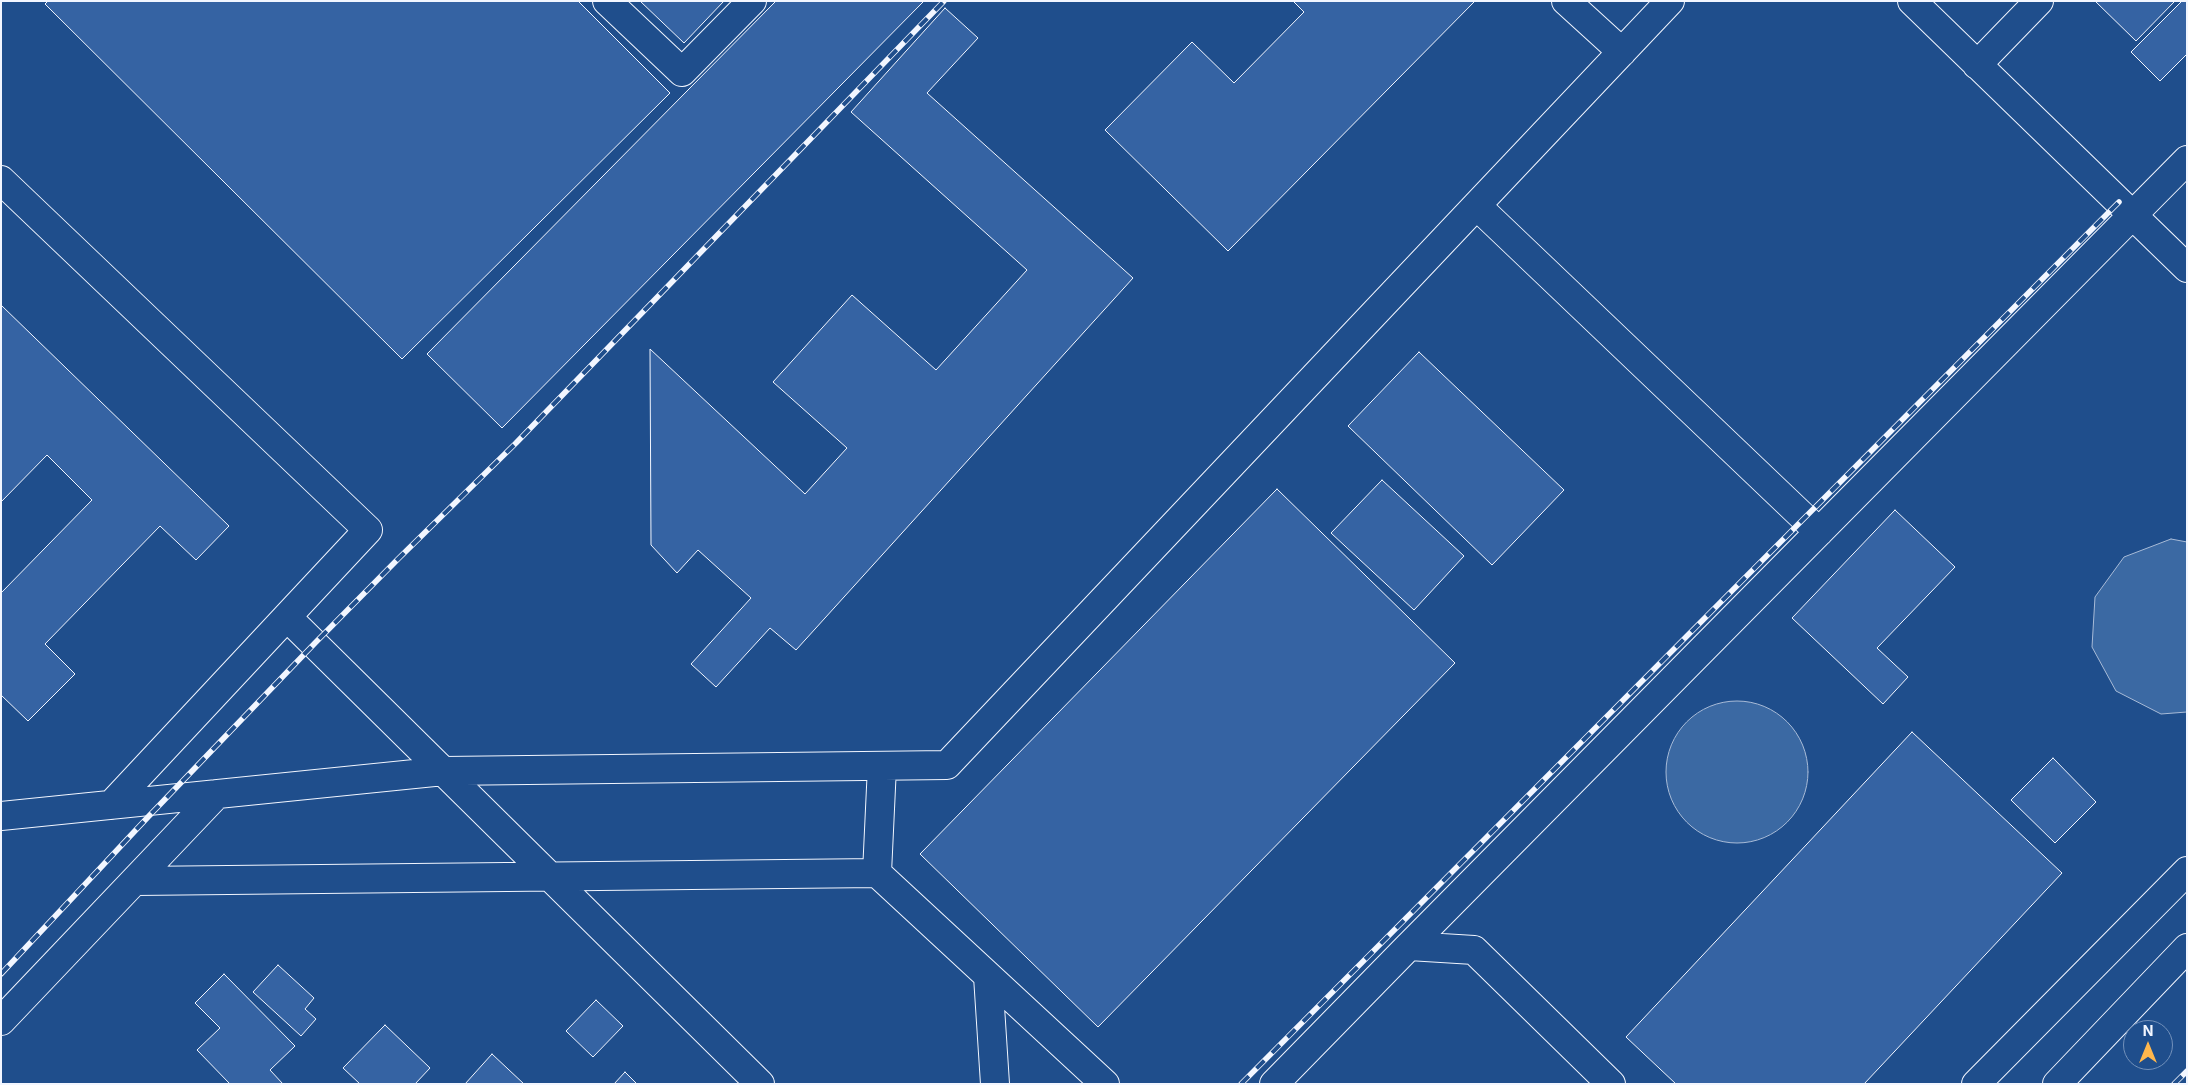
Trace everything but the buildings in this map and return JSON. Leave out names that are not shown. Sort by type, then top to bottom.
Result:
[{"type":"lane","points":[[607,1],[682,72],[752,1]]},
{"type":"lane","points":[[1566,1],[1622,52]]},
{"type":"lane","points":[[1,816],[444,771],[947,765],[1670,1]]},
{"type":"lane","points":[[1912,1],[2187,268]]},
{"type":"lane","points":[[1978,65],[2040,1]]},
{"type":"lane","points":[[1274,1084],[2187,160]]},
{"type":"lane","points":[[1,180],[368,530],[111,806]]},
{"type":"lane","points":[[1477,206],[1819,532]]},
{"type":"lane","points":[[287,616],[760,1084]]},
{"type":"lane","points":[[877,873],[882,766]]},
{"type":"lane","points":[[1,1022],[217,794]]},
{"type":"lane","points":[[1976,1084],[2187,871]]},
{"type":"lane","points":[[136,881],[877,873],[1105,1084]]},
{"type":"lane","points":[[1409,946],[1474,950],[1611,1084]]},
{"type":"lane","points":[[2057,1084],[2187,948]]},
{"type":"lane","points":[[988,976],[995,1084]]},
{"type":"water","points":[[2171,539],[2187,542],[2187,712],[2161,714],[2116,691],[2092,647],[2095,597],[2124,557]]},
{"type":"water","points":[[1737,701],[1764,707],[1776,713],[1787,722],[1796,733],[1802,745],[1808,772],[1802,799],[1796,811],[1787,822],[1776,831],[1764,837],[1737,843],[1710,837],[1698,831],[1687,822],[1678,811],[1672,799],[1666,772],[1672,745],[1678,733],[1687,722],[1698,713],[1710,707]]},
{"type":"railway","points":[[1,974],[315,643],[516,443],[944,1]]},
{"type":"railway","points":[[1241,1084],[2119,202]]},
{"type":"railway","points":[[2174,1084],[2187,1071]]}]
